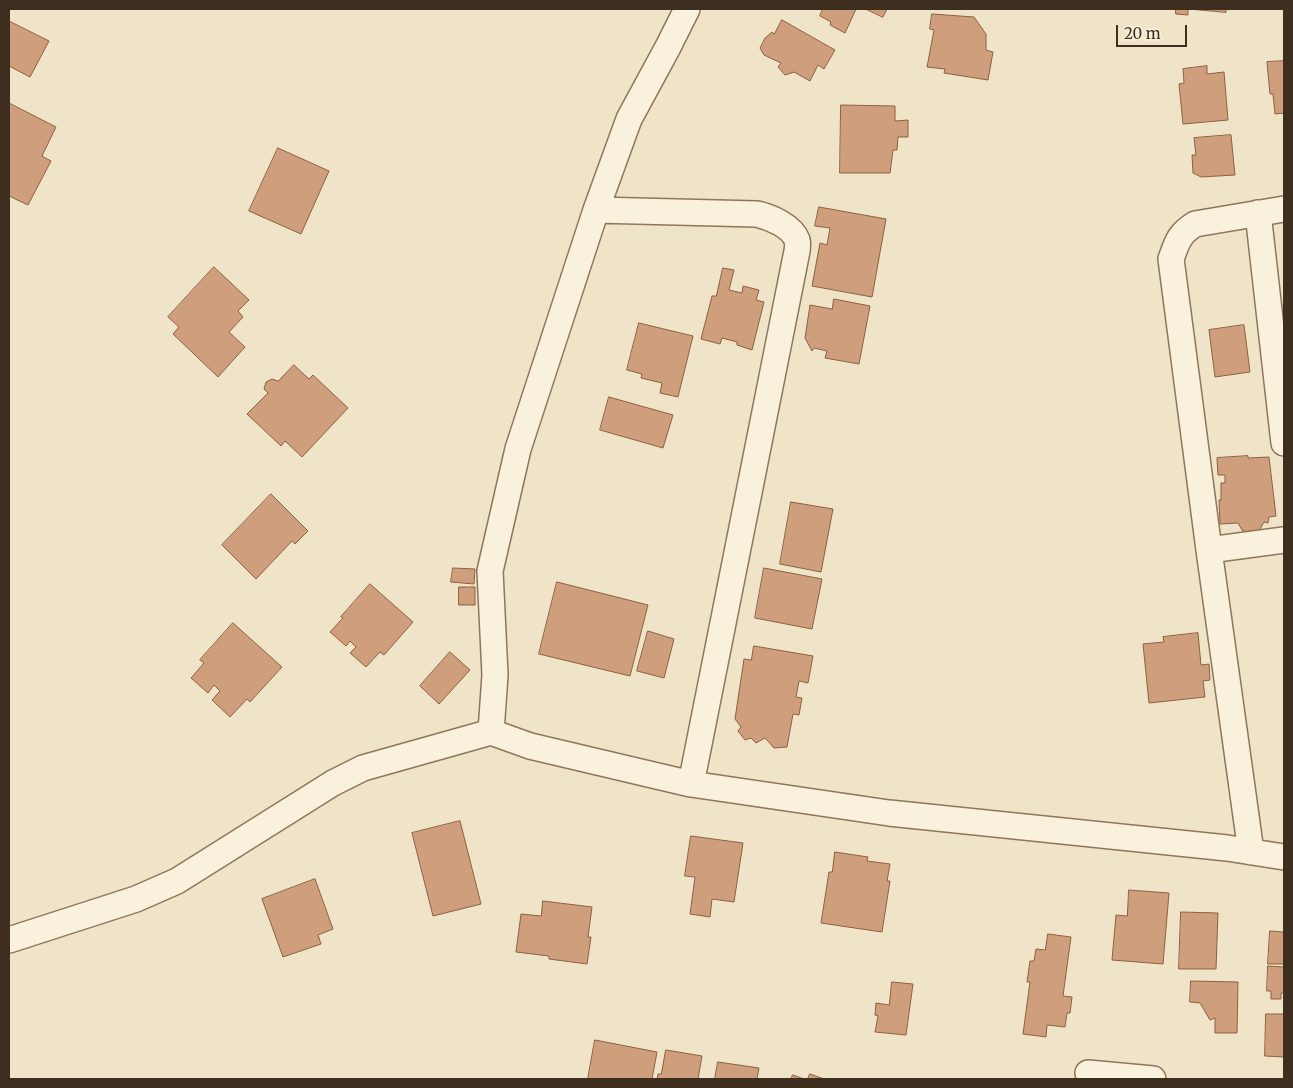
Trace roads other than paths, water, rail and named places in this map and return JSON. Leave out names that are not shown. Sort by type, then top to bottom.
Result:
[{"type":"street","points":[[490,732],[495,675],[490,571],[518,449],[596,210],[629,119],[687,9]]},
{"type":"street","points":[[1251,852],[1171,259],[1180,236],[1194,224],[1284,209]]},
{"type":"street","points":[[596,210],[757,214],[769,217],[786,227],[797,240],[796,256],[691,784]]},
{"type":"street","points":[[1258,213],[1284,443]]},
{"type":"street","points":[[1209,550],[1284,540]]},
{"type":"street","points":[[9,940],[136,899],[177,881],[333,783],[363,768],[490,732],[530,746],[691,784],[889,813],[1251,852],[1284,858]]},
{"type":"street","points":[[1088,1073],[1153,1079]]}]
